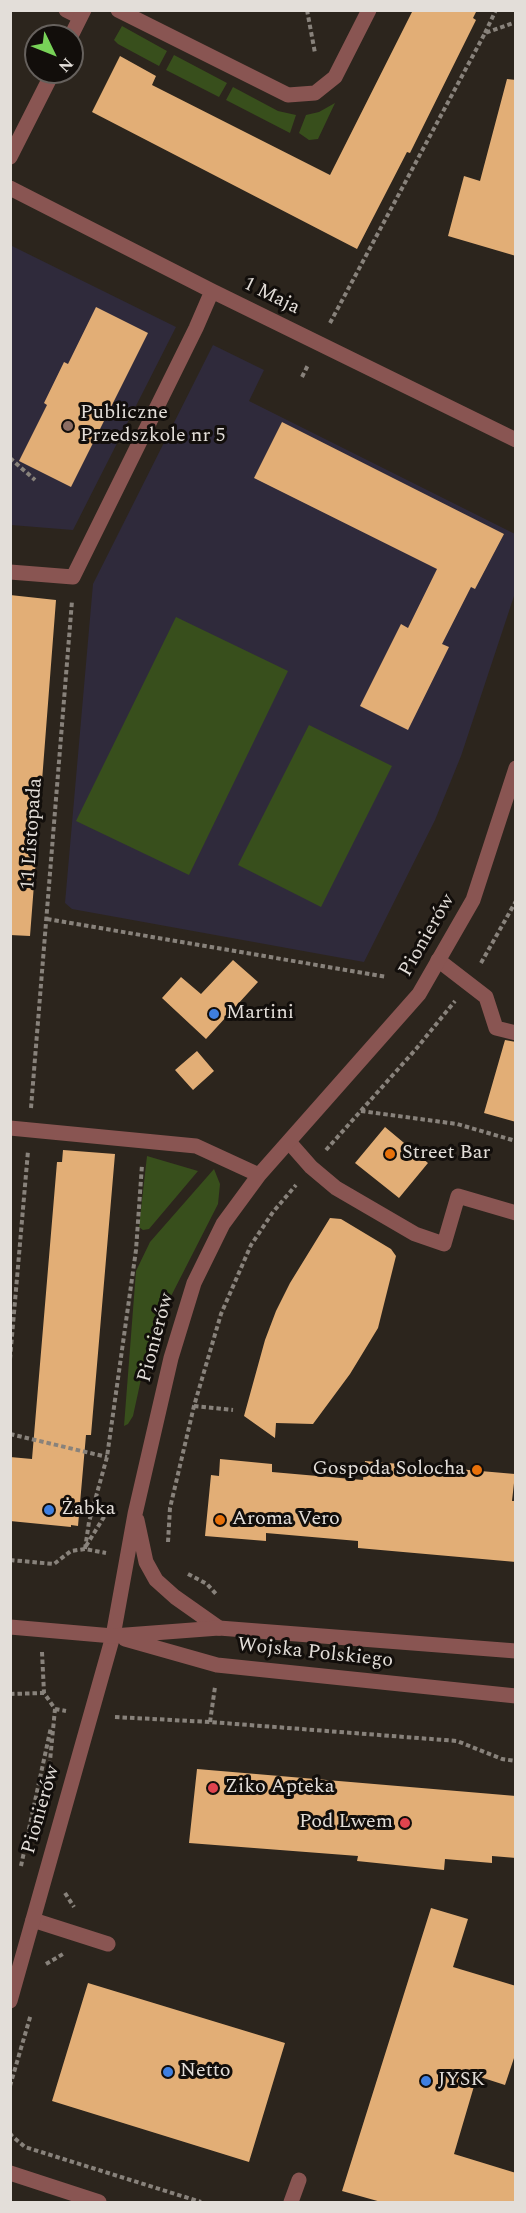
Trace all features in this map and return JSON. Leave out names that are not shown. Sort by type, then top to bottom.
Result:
[{"type":"street","points":[[118,10],[288,95],[315,93],[335,77],[369,10]]},
{"type":"street","points":[[10,158],[47,84]]},
{"type":"street","name":"1 Maja","points":[[10,188],[212,291],[516,440]]},
{"type":"street","points":[[10,572],[73,576],[196,328],[212,291]]},
{"type":"street","name":"Pionierów","points":[[10,2001],[113,1636],[135,1514],[171,1358],[194,1283],[223,1224],[259,1175],[419,994],[473,900],[516,768]]},
{"type":"street","points":[[438,960],[486,997],[496,1028],[516,1033]]},
{"type":"street","points":[[10,1128],[196,1146],[259,1175]]},
{"type":"street","points":[[289,1142],[311,1167],[336,1188],[415,1234],[444,1244],[458,1196],[516,1213]]},
{"type":"street","name":"Wojska Polskiego","points":[[135,1514],[146,1562],[156,1580],[193,1612],[219,1628]]},
{"type":"street","name":"Wojska Polskiego","points":[[10,1627],[113,1636],[219,1628],[516,1651]]},
{"type":"street","name":"Wojska Polskiego","points":[[113,1636],[217,1665],[516,1696]]},
{"type":"street","points":[[33,1920],[108,1944]]},
{"type":"street","points":[[10,2173],[99,2202]]},
{"type":"street","points":[[291,2202],[299,2180]]},
{"type":"path","points":[[307,10],[315,53]]},
{"type":"path","points":[[302,377],[348,286],[496,10]]},
{"type":"path","points":[[485,33],[516,22]]},
{"type":"path","points":[[10,458],[35,480]]},
{"type":"path","name":"11 Listopada","points":[[10,1359],[73,576]]},
{"type":"path","points":[[168,1544],[170,1508],[194,1406],[221,1314],[251,1245],[273,1212],[416,1049],[469,983],[516,901]]},
{"type":"path","points":[[47,919],[387,977]]},
{"type":"path","points":[[361,1111],[457,1124],[516,1141]]},
{"type":"path","points":[[10,1560],[54,1564],[71,1551],[85,1549],[89,1522],[107,1457],[136,1250],[144,1141]]},
{"type":"path","points":[[194,1406],[233,1410]]},
{"type":"path","points":[[10,1434],[107,1457]]},
{"type":"path","points":[[20,1866],[55,1709],[44,1693],[43,1663]]},
{"type":"path","points":[[10,1694],[44,1693]]},
{"type":"path","points":[[116,1717],[457,1741],[502,1759],[516,1761]]},
{"type":"path","points":[[10,2133],[25,2147],[201,2202]]},
{"type":"shaded area","name":"Publiczne Przedszkole nr 5","points":[[10,245],[176,327],[73,530],[11,525]]},
{"type":"shaded area","points":[[213,345],[264,370],[249,401],[515,534],[515,593],[461,756],[435,820],[364,962],[72,909],[65,903],[93,584]]},
{"type":"green space","points":[[122,26],[167,51],[159,66],[114,40]]},
{"type":"green space","points":[[174,55],[227,83],[219,97],[166,70]]},
{"type":"green space","points":[[233,87],[278,111],[296,115],[290,133],[226,100]]},
{"type":"green space","points":[[335,103],[318,139],[309,140],[299,133],[306,115],[319,112]]},
{"type":"green space","points":[[176,617],[288,671],[189,875],[76,821]]},
{"type":"green space","points":[[309,725],[392,766],[321,907],[238,865]]},
{"type":"green space","points":[[147,1156],[198,1171],[149,1229],[143,1230],[139,1227]]},
{"type":"green space","points":[[214,1169],[220,1184],[218,1204],[166,1306],[143,1370],[133,1416],[124,1426],[136,1271],[150,1242]]},
{"type":"building","points":[[413,10],[477,10],[473,18],[476,20],[410,153],[407,152],[357,249],[92,112],[120,56],[156,76],[152,85],[330,175]]},
{"type":"building","points":[[507,79],[516,80],[516,256],[448,236],[464,176],[480,181]]},
{"type":"building","points":[[96,307],[148,333],[71,487],[19,461],[47,405],[44,403],[64,362],[68,364]]},
{"type":"building","points":[[282,422],[504,534],[475,589],[471,587],[442,644],[449,647],[408,730],[360,706],[401,624],[408,628],[437,569],[254,478]]},
{"type":"building","points":[[10,595],[56,600],[30,936],[10,935]]},
{"type":"building","points":[[233,960],[258,982],[206,1039],[162,998],[181,977],[201,994]]},
{"type":"building","points":[[505,1040],[516,1042],[516,1122],[484,1113]]},
{"type":"building","points":[[197,1051],[214,1071],[193,1090],[175,1070]]},
{"type":"building","points":[[385,1127],[428,1163],[399,1198],[355,1163]]},
{"type":"building","points":[[63,1150],[115,1154],[91,1435],[86,1435],[78,1526],[71,1525],[71,1527],[10,1521],[10,1457],[32,1459],[57,1162],[62,1162]]},
{"type":"building","points":[[330,1218],[341,1219],[391,1249],[396,1256],[378,1328],[350,1374],[313,1424],[276,1423],[275,1438],[244,1416],[265,1340],[276,1311],[290,1283]]},
{"type":"building","points":[[220,1459],[272,1464],[272,1472],[363,1480],[365,1461],[515,1474],[512,1501],[516,1501],[516,1562],[358,1548],[358,1541],[266,1533],[266,1541],[205,1536],[211,1475],[219,1476]]},
{"type":"building","points":[[197,1769],[516,1796],[516,1858],[492,1856],[492,1863],[445,1859],[444,1870],[357,1861],[358,1856],[189,1843]]},
{"type":"building","name":"JYSK","points":[[431,1908],[468,1919],[453,1967],[516,1986],[516,2052],[505,2085],[477,2076],[454,2154],[516,2173],[516,2202],[381,2202],[342,2191]]},
{"type":"building","name":"Netto","points":[[88,1983],[285,2043],[249,2162],[52,2101]]},
{"type":"place","name":"Publiczne Przedszkole nr 5","points":[[68,426]]},
{"type":"place","name":"Martini","points":[[214,1014]]},
{"type":"place","name":"Street Bar","points":[[390,1154]]},
{"type":"place","name":"Gospoda Solocha","points":[[477,1470]]},
{"type":"place","name":"Żabka","points":[[49,1510]]},
{"type":"place","name":"Aroma Vero","points":[[220,1520]]},
{"type":"place","name":"Ziko Apteka","points":[[213,1788]]},
{"type":"place","name":"Pod Lwem","points":[[405,1823]]},
{"type":"place","name":"Netto","points":[[168,2072]]},
{"type":"place","name":"JYSK","points":[[426,2081]]}]
